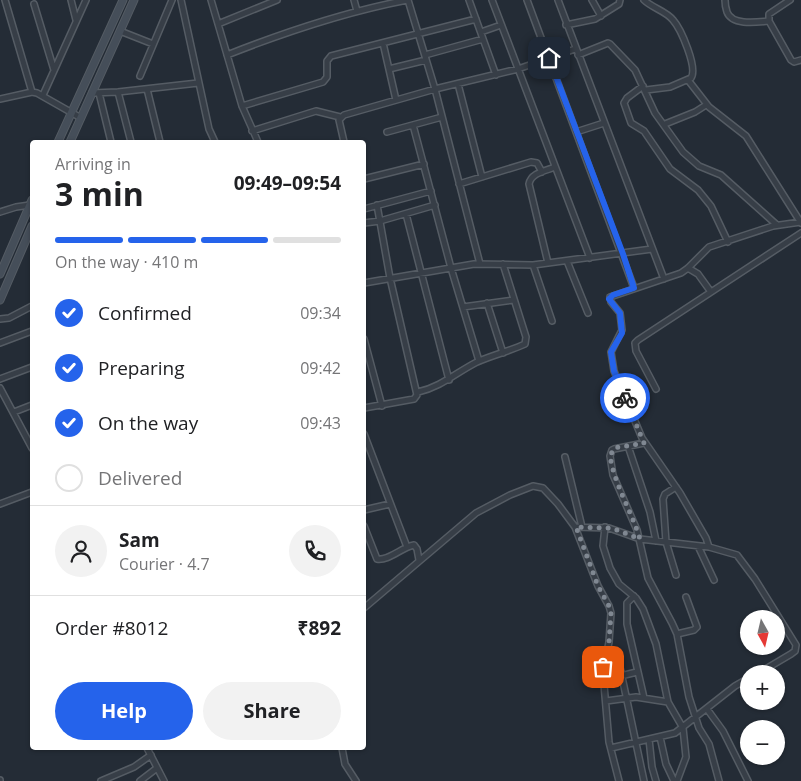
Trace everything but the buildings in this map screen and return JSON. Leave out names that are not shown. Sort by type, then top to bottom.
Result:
[{"type":"main road","points":[[59,140],[123,0]]},
{"type":"main road","points":[[71,140],[95,93],[134,0]]},
{"type":"main road","points":[[0,274],[30,205]]},
{"type":"main road","points":[[0,300],[30,231]]},
{"type":"street","points":[[5,0],[32,92]]},
{"type":"street","points":[[71,0],[76,20]]},
{"type":"street","points":[[43,95],[86,0]]},
{"type":"street","points":[[140,76],[172,0]]},
{"type":"street","points":[[181,0],[209,129],[214,140]]},
{"type":"street","points":[[211,0],[242,106],[257,140]]},
{"type":"street","points":[[218,24],[277,0]]},
{"type":"street","points":[[354,0],[357,11]]},
{"type":"street","points":[[227,55],[273,36],[390,2],[408,0],[435,89],[480,264]]},
{"type":"street","points":[[469,0],[496,75]]},
{"type":"street","points":[[492,0],[590,258]]},
{"type":"street","points":[[527,0],[623,254],[634,288]]},
{"type":"street","points":[[558,0],[576,52],[664,279]]},
{"type":"street","points":[[592,0],[601,16]]},
{"type":"street","points":[[566,25],[595,20],[620,4],[620,0]]},
{"type":"street","points":[[644,0],[670,17],[678,28],[687,47],[694,72],[688,80],[670,87],[644,88],[627,98],[624,103],[631,123],[644,130],[670,169],[698,190],[711,206],[728,242]]},
{"type":"street","points":[[649,5],[654,0]]},
{"type":"street","points":[[725,0],[727,12],[730,16],[745,23],[769,21]]},
{"type":"street","points":[[790,0],[769,14],[769,21],[791,60],[794,62],[801,60]]},
{"type":"street","points":[[34,4],[54,70]]},
{"type":"street","points":[[242,106],[323,82],[328,77],[328,58],[476,19]]},
{"type":"street","points":[[480,32],[501,25]]},
{"type":"street","points":[[120,31],[153,44]]},
{"type":"street","points":[[389,69],[483,40]]},
{"type":"street","points":[[383,43],[396,100]]},
{"type":"street","points":[[253,133],[316,111],[340,117],[435,89],[496,75],[549,58],[608,43],[632,66],[656,113],[683,152],[694,163],[721,175],[777,225]]},
{"type":"street","points":[[688,80],[706,105],[746,136],[801,222],[777,225],[705,249],[681,273],[610,297],[610,302],[620,313],[622,330],[611,352],[614,371],[644,443],[658,459],[676,487],[706,538],[709,547]]},
{"type":"street","points":[[110,140],[95,93],[198,82]]},
{"type":"street","points":[[458,84],[482,177]]},
{"type":"street","points":[[147,88],[160,140]]},
{"type":"street","points":[[0,92],[1,99],[32,92],[43,95],[81,118]]},
{"type":"street","points":[[118,92],[130,140]]},
{"type":"street","points":[[665,124],[695,112],[706,105]]},
{"type":"street","points":[[340,117],[339,124],[343,140]]},
{"type":"street","points":[[387,132],[442,117]]},
{"type":"street","points":[[576,132],[604,123]]},
{"type":"street","points":[[413,125],[478,362]]},
{"type":"street","points":[[251,140],[253,133]]},
{"type":"street","points":[[459,184],[531,162],[537,163],[542,172]]},
{"type":"street","points":[[366,178],[424,164]]},
{"type":"street","points":[[548,263],[529,184],[531,178],[555,167]]},
{"type":"street","points":[[366,208],[431,191]]},
{"type":"street","points":[[0,212],[30,203]]},
{"type":"street","points":[[366,408],[414,400],[418,392],[390,278],[376,205]]},
{"type":"street","points":[[366,223],[406,214],[435,205]]},
{"type":"street","points":[[406,214],[449,380]]},
{"type":"street","points":[[656,389],[636,351],[635,343],[801,233]]},
{"type":"street","points":[[366,283],[480,264],[533,265],[652,249]]},
{"type":"street","points":[[567,261],[588,313]]},
{"type":"street","points":[[418,392],[430,389],[478,362],[525,344],[527,341],[503,264]]},
{"type":"street","points":[[533,265],[552,321]]},
{"type":"street","points":[[688,268],[698,274],[711,292]]},
{"type":"street","points":[[463,307],[513,300]]},
{"type":"street","points":[[487,303],[503,353]]},
{"type":"street","points":[[0,319],[9,318],[30,307]]},
{"type":"street","points":[[0,343],[30,332]]},
{"type":"street","points":[[366,346],[382,406]]},
{"type":"street","points":[[0,379],[30,368]]},
{"type":"street","points":[[0,388],[30,444]]},
{"type":"street","points":[[14,412],[30,406]]},
{"type":"street","points":[[366,439],[407,546]]},
{"type":"street","points":[[644,443],[614,448],[610,456],[617,486],[640,539],[648,578],[676,634],[695,718],[709,744],[719,781]]},
{"type":"street","points":[[628,446],[650,512],[656,541]]},
{"type":"street","points":[[565,457],[578,527],[598,586],[611,613],[608,648],[603,667],[611,748],[619,781]]},
{"type":"street","points":[[366,606],[476,513],[510,494],[534,486],[543,488],[578,527],[605,527],[640,539],[709,547],[737,555],[795,642],[796,648],[794,651],[771,665]]},
{"type":"street","points":[[676,487],[663,496],[666,542],[676,575]]},
{"type":"street","points":[[0,504],[30,493]]},
{"type":"street","points":[[366,510],[390,504]]},
{"type":"street","points":[[605,527],[603,546],[610,568],[619,584],[641,604],[652,630],[668,702],[683,728],[686,756],[676,781]]},
{"type":"street","points":[[366,531],[377,559],[384,559],[407,546],[414,545],[419,560]]},
{"type":"street","points":[[698,546],[714,580]]},
{"type":"street","points":[[634,596],[628,600],[626,606],[637,672],[644,698]]},
{"type":"street","points":[[676,634],[694,630],[697,627],[686,597]]},
{"type":"street","points":[[608,648],[618,658],[644,781]]},
{"type":"street","points":[[604,680],[637,672]]},
{"type":"street","points":[[611,748],[675,733],[740,684]]},
{"type":"street","points":[[606,701],[644,698],[668,702]]},
{"type":"street","points":[[707,709],[723,731],[748,781]]},
{"type":"street","points":[[660,736],[666,764],[676,781]]},
{"type":"street","points":[[649,739],[656,781]]},
{"type":"street","points":[[148,750],[164,781]]},
{"type":"street","points":[[342,750],[345,764],[356,781]]},
{"type":"street","points":[[101,781],[134,767],[150,755]]},
{"type":"street","points":[[140,781],[157,768]]},
{"type":"way so far","points":[[603,667],[609,642],[611,613],[598,586],[576,527],[599,526],[617,530],[640,539],[617,486],[610,456],[614,448],[644,443],[625,398]]},
{"type":"route","points":[[549,58],[634,288],[613,295],[609,299],[620,313],[622,333],[611,352],[612,367],[625,398]]}]
